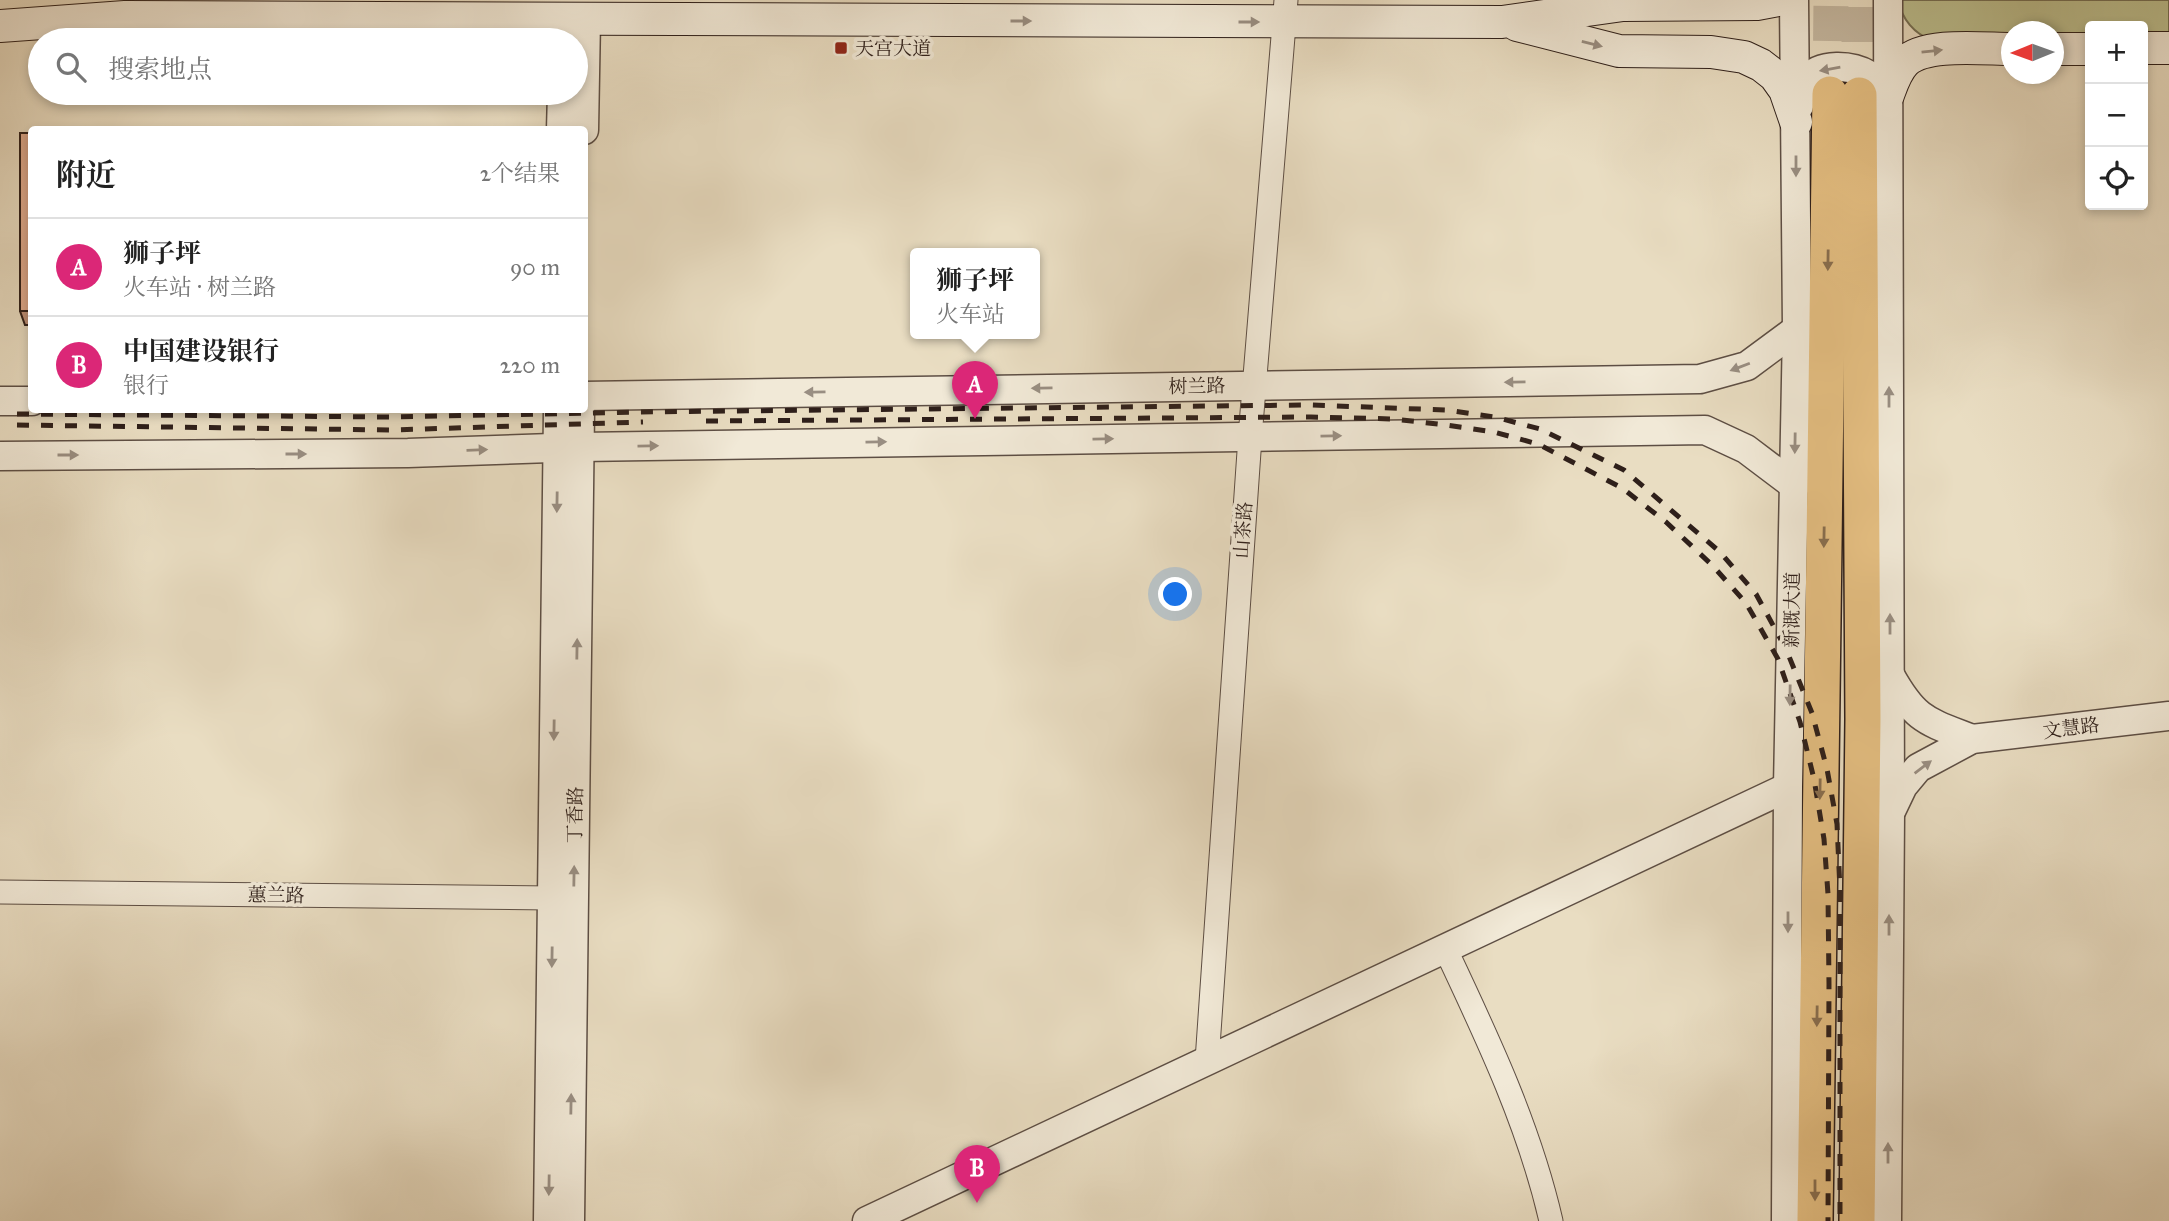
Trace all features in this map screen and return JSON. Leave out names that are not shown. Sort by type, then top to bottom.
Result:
[{"type":"main road","points":[[0,26],[113,9],[570,26],[1285,11],[1502,22],[1623,5],[1757,4],[1778,0]]},
{"type":"main road","points":[[1502,22],[1619,51],[1711,52],[1744,57],[1775,76],[1785,90],[1796,122]]},
{"type":"main road","points":[[2148,48],[2169,48]]},
{"type":"main road","points":[[1859,95],[1897,72],[1907,60],[1918,53],[1934,50],[2001,49]]},
{"type":"main road","points":[[2064,49],[2085,49]]},
{"type":"main road","name":"新溉大道","points":[[1857,1221],[1863,719],[1859,95]]},
{"type":"main road","name":"新溉大道","points":[[1815,1221],[1816,1110],[1859,95]]},
{"type":"street","name":"新溉大道","points":[[1786,1221],[1788,786],[1797,329],[1794,0]]},
{"type":"street","name":"新溉大道","points":[[1888,0],[1859,95],[1890,675],[1888,1221]]},
{"type":"street","name":"山茶路","points":[[1207,1060],[1250,437],[1285,11]]},
{"type":"street","points":[[1796,122],[1802,89],[1808,77],[1827,67],[1852,68],[1870,76],[1859,95]]},
{"type":"street","points":[[561,126],[562,105]]},
{"type":"street","points":[[581,105],[583,126]]},
{"type":"street","name":"树兰路","points":[[588,396],[1700,379],[1747,366],[1797,329]]},
{"type":"street","points":[[0,401],[28,401]]},
{"type":"street","name":"丁香路","points":[[559,413],[569,447],[569,1221]]},
{"type":"street","name":"丁香路","points":[[548,1221],[552,898],[569,447],[579,413]]},
{"type":"street","points":[[0,456],[408,453],[569,447],[1705,430],[1746,449],[1795,486]]},
{"type":"street","points":[[1890,675],[1904,700],[1917,715],[1972,739]]},
{"type":"street","name":"文慧路","points":[[1972,739],[2169,716]]},
{"type":"street","points":[[1890,813],[1903,786],[1918,768],[1972,739]]},
{"type":"street","points":[[867,1221],[1788,786]]},
{"type":"street","name":"蕙兰路","points":[[0,892],[552,898]]},
{"type":"street","points":[[1445,948],[1506,1080],[1540,1172],[1551,1221]]},
{"type":"green space","points":[[1898,0],[2169,0],[2169,39],[2148,39],[2148,21],[2085,21],[2085,39],[2064,39],[2064,21],[2001,21],[2001,40],[1932,40],[1910,25]]},
{"type":"building","points":[[20,133],[28,133],[28,311],[20,311]]},
{"type":"tunnel","points":[[1830,94],[1831,0]]},
{"type":"tunnel","points":[[1859,0],[1859,95]]},
{"type":"railway","points":[[17,414],[392,417],[1310,405],[1446,410],[1495,417],[1540,429],[1624,470],[1720,552],[1756,594],[1786,649],[1812,713],[1827,769],[1837,824],[1840,890],[1840,1221]]},
{"type":"railway","points":[[706,421],[1311,417],[1394,419],[1494,432],[1538,444],[1622,488],[1666,522],[1712,565],[1746,603],[1778,659],[1800,722],[1814,779],[1824,839],[1828,894],[1828,1221]]},
{"type":"railway","points":[[17,425],[390,430],[643,422]]},
{"type":"place","name":"天宫大道","points":[[841,48]]},
{"type":"place","name":"狮子坪","points":[[975,419]]},
{"type":"place","name":"中国建设银行","points":[[977,1203]]}]
